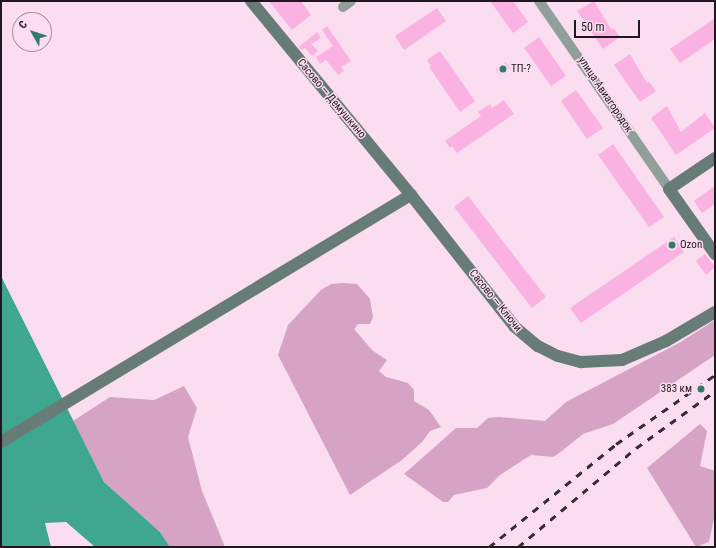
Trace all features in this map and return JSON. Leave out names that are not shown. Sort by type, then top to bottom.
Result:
[{"type":"street","name":"Сасово — Демушкино","points":[[251,1],[411,196]]},
{"type":"street","name":"улица Авиагородок","points":[[539,1],[715,254]]},
{"type":"street","points":[[669,189],[715,158]]},
{"type":"street","name":"Сасово — Ключи","points":[[411,196],[515,327],[538,346],[558,356],[593,363],[622,360],[666,341],[715,312]]},
{"type":"street","points":[[1,442],[125,366],[411,196]]},
{"type":"shaded area","points":[[1,276],[104,482],[160,532],[170,547],[95,547],[66,522],[45,523],[51,547],[1,547]]},
{"type":"shaded area","points":[[331,284],[357,284],[370,299],[373,317],[370,324],[358,324],[354,329],[373,351],[387,360],[379,371],[386,377],[408,383],[414,390],[414,401],[429,410],[441,427],[430,431],[422,442],[402,460],[350,495],[278,355],[288,325],[321,290]]},
{"type":"shaded area","points":[[715,320],[715,355],[613,424],[583,434],[553,457],[531,455],[500,475],[487,488],[454,495],[448,502],[443,502],[404,474],[456,428],[477,428],[488,418],[499,417],[545,421],[566,402],[679,343]]},
{"type":"shaded area","points":[[184,386],[197,408],[188,437],[202,491],[225,547],[170,547],[160,532],[104,482],[73,421],[110,397],[154,400]]},
{"type":"shaded area","points":[[700,424],[707,431],[700,466],[715,471],[715,514],[709,542],[696,547],[647,468]]},
{"type":"building","points":[[269,1],[301,1],[311,15],[292,30]]},
{"type":"building","points":[[490,1],[513,1],[528,22],[513,33]]},
{"type":"building","points":[[594,1],[611,29],[613,28],[620,37],[603,49],[577,11]]},
{"type":"building","points":[[437,8],[446,21],[404,50],[395,36]]},
{"type":"building","points":[[715,18],[715,39],[680,63],[670,49]]},
{"type":"building","points":[[327,26],[351,61],[341,67],[344,71],[338,75],[326,60],[320,64],[316,57],[333,46],[322,30]]},
{"type":"building","points":[[317,32],[321,38],[311,44],[318,51],[312,56],[305,48],[301,50],[299,47]]},
{"type":"building","points":[[539,37],[566,76],[551,86],[524,48]]},
{"type":"building","points":[[440,51],[475,101],[460,112],[429,67],[431,66],[427,60]]},
{"type":"building","points":[[630,54],[647,83],[649,82],[656,91],[640,102],[614,65]]},
{"type":"building","name":"ТП-?","points":[[506,62],[510,68],[500,75],[496,69]]},
{"type":"building","points":[[576,90],[603,128],[587,139],[561,101]]},
{"type":"building","points":[[504,100],[514,114],[457,153],[452,146],[450,148],[445,141],[481,116],[478,112],[490,104],[492,108]]},
{"type":"building","points":[[667,106],[681,132],[705,113],[715,128],[676,155],[651,118]]},
{"type":"building","points":[[613,144],[664,217],[649,227],[598,155]]},
{"type":"building","points":[[715,186],[715,204],[702,213],[694,201]]},
{"type":"building","points":[[468,196],[546,297],[532,308],[454,207]]},
{"type":"building","points":[[674,237],[684,252],[581,323],[570,308]]},
{"type":"building","points":[[705,254],[715,267],[706,275],[696,261]]},
{"type":"railway","points":[[489,547],[616,444],[715,375]]},
{"type":"railway","points":[[518,547],[636,448],[715,391]]},
{"type":"place","name":"ТП-?","points":[[503,69]]},
{"type":"place","name":"Ozon","points":[[672,245]]},
{"type":"place","name":"383 км","points":[[701,389]]}]
